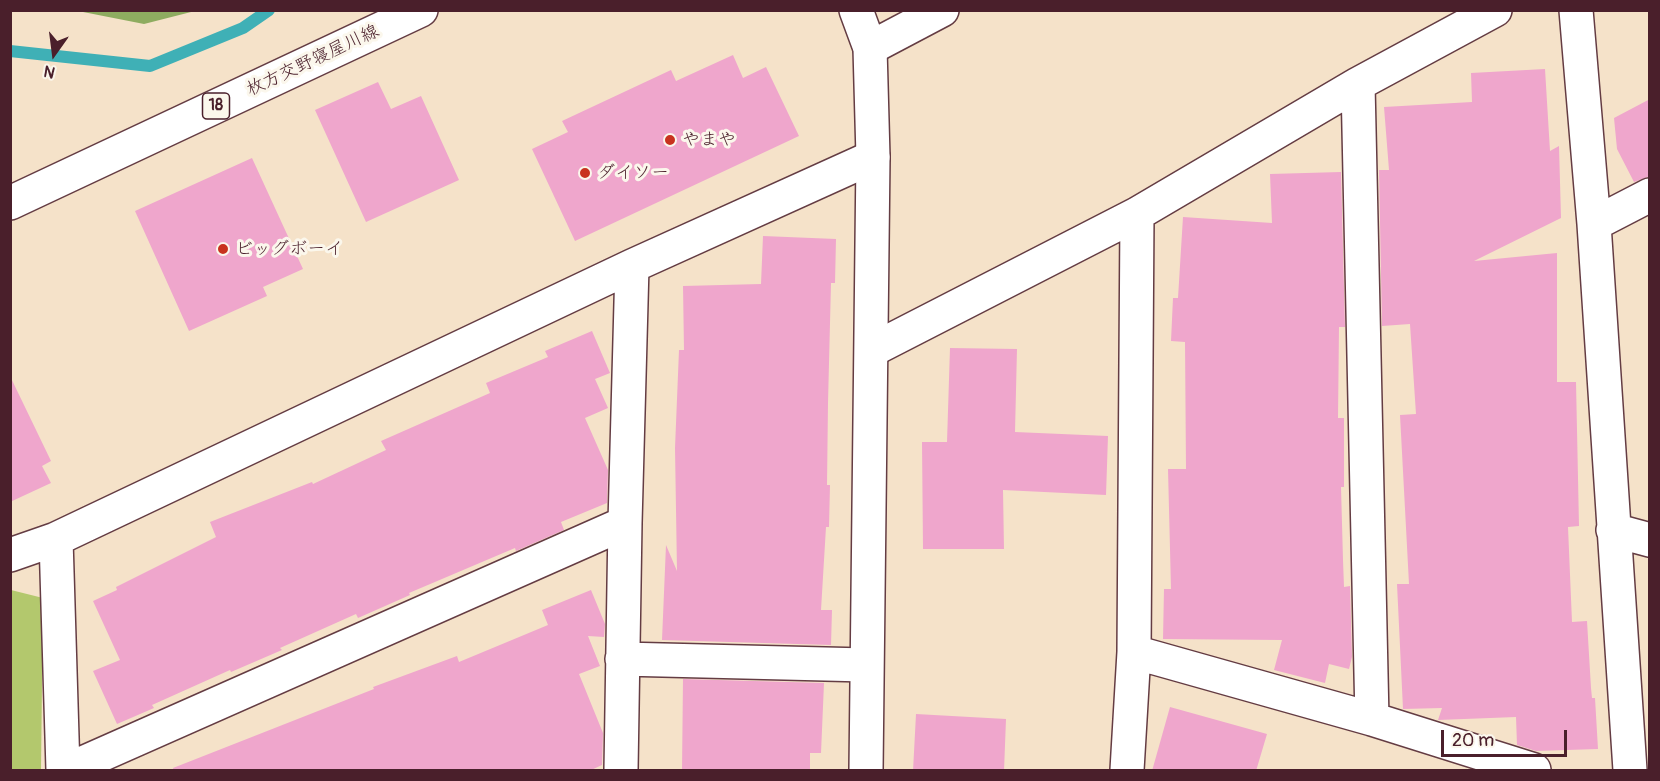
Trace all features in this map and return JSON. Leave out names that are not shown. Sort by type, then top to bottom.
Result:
[{"type":"street","name":"枚方交野寝屋川線","points":[[10,203],[421,10]]},
{"type":"street","points":[[856,10],[870,48],[873,157],[866,771]]},
{"type":"street","points":[[870,48],[942,10]]},
{"type":"street","points":[[872,350],[1137,214],[1358,84],[1495,10]]},
{"type":"street","points":[[1576,10],[1594,224],[1630,771]]},
{"type":"street","points":[[1358,84],[1372,719]]},
{"type":"street","points":[[10,555],[56,539],[632,266],[873,157]]},
{"type":"street","points":[[1594,224],[1650,195]]},
{"type":"street","points":[[1127,771],[1134,652],[1137,214]]},
{"type":"street","points":[[621,771],[632,266]]},
{"type":"street","points":[[56,539],[65,771],[625,523]]},
{"type":"street","points":[[1613,530],[1650,540]]},
{"type":"street","points":[[1134,652],[1372,719],[1534,771]]},
{"type":"street","points":[[622,659],[866,664]]},
{"type":"green space","points":[[195,10],[144,24],[78,11]]},
{"type":"green space","points":[[11,590],[43,598],[41,770],[11,770]]},
{"type":"building","name":"やまや","points":[[733,55],[743,78],[766,67],[799,136],[575,241],[532,149],[568,132],[562,121],[671,70],[676,81]]},
{"type":"building","points":[[1545,69],[1550,151],[1559,146],[1561,218],[1474,261],[1557,253],[1557,382],[1576,382],[1579,526],[1568,527],[1572,622],[1587,621],[1598,749],[1536,751],[1517,745],[1516,717],[1438,720],[1442,708],[1403,709],[1397,584],[1409,584],[1400,415],[1416,414],[1410,324],[1382,326],[1379,170],[1389,170],[1384,107],[1472,102],[1471,73]]},
{"type":"building","points":[[378,82],[391,109],[421,96],[459,180],[366,222],[315,110]]},
{"type":"building","points":[[1650,99],[1650,176],[1634,182],[1617,149],[1614,118]]},
{"type":"building","name":"ビッグボーイ","points":[[252,158],[303,269],[263,287],[267,296],[189,331],[135,211]]},
{"type":"building","points":[[1341,172],[1345,327],[1339,327],[1338,418],[1344,418],[1344,487],[1341,487],[1343,560],[1344,587],[1350,586],[1352,657],[1349,669],[1329,664],[1325,683],[1274,670],[1282,640],[1163,639],[1164,589],[1171,589],[1168,469],[1186,469],[1185,342],[1171,341],[1173,298],[1178,298],[1183,217],[1272,223],[1270,174]]},
{"type":"building","points":[[763,236],[836,239],[835,283],[831,283],[828,403],[829,527],[826,527],[821,610],[832,610],[831,645],[662,640],[666,545],[677,571],[675,448],[679,350],[684,350],[683,286],[761,284]]},
{"type":"building","points":[[592,331],[610,373],[595,379],[608,408],[585,418],[608,470],[607,503],[561,522],[564,530],[409,593],[410,595],[358,618],[356,614],[280,648],[282,650],[231,672],[230,670],[152,705],[154,708],[117,724],[93,671],[120,660],[93,601],[117,590],[116,587],[216,537],[210,522],[312,482],[313,484],[386,450],[381,441],[490,393],[486,383],[548,357],[545,351]]},
{"type":"building","points":[[950,348],[1017,349],[1015,432],[1108,436],[1106,495],[1003,490],[1004,549],[923,549],[922,442],[947,442]]},
{"type":"building","points":[[10,376],[51,461],[42,466],[51,483],[10,502]]},
{"type":"building","points":[[591,590],[605,624],[604,637],[588,636],[600,666],[579,674],[603,733],[602,765],[589,771],[174,771],[173,768],[374,689],[373,687],[457,656],[459,662],[548,625],[542,610]]},
{"type":"building","points":[[683,679],[824,683],[821,753],[810,753],[810,771],[682,771]]},
{"type":"building","points":[[1170,707],[1267,734],[1256,771],[1152,771]]},
{"type":"building","points":[[916,714],[1006,719],[1004,771],[913,771]]},
{"type":"waterway","points":[[10,51],[150,66],[243,28],[269,10]]},
{"type":"place","name":"やまや","points":[[670,140]]},
{"type":"place","name":"ダイソー","points":[[585,173]]},
{"type":"place","name":"ビッグボーイ","points":[[223,249]]}]
